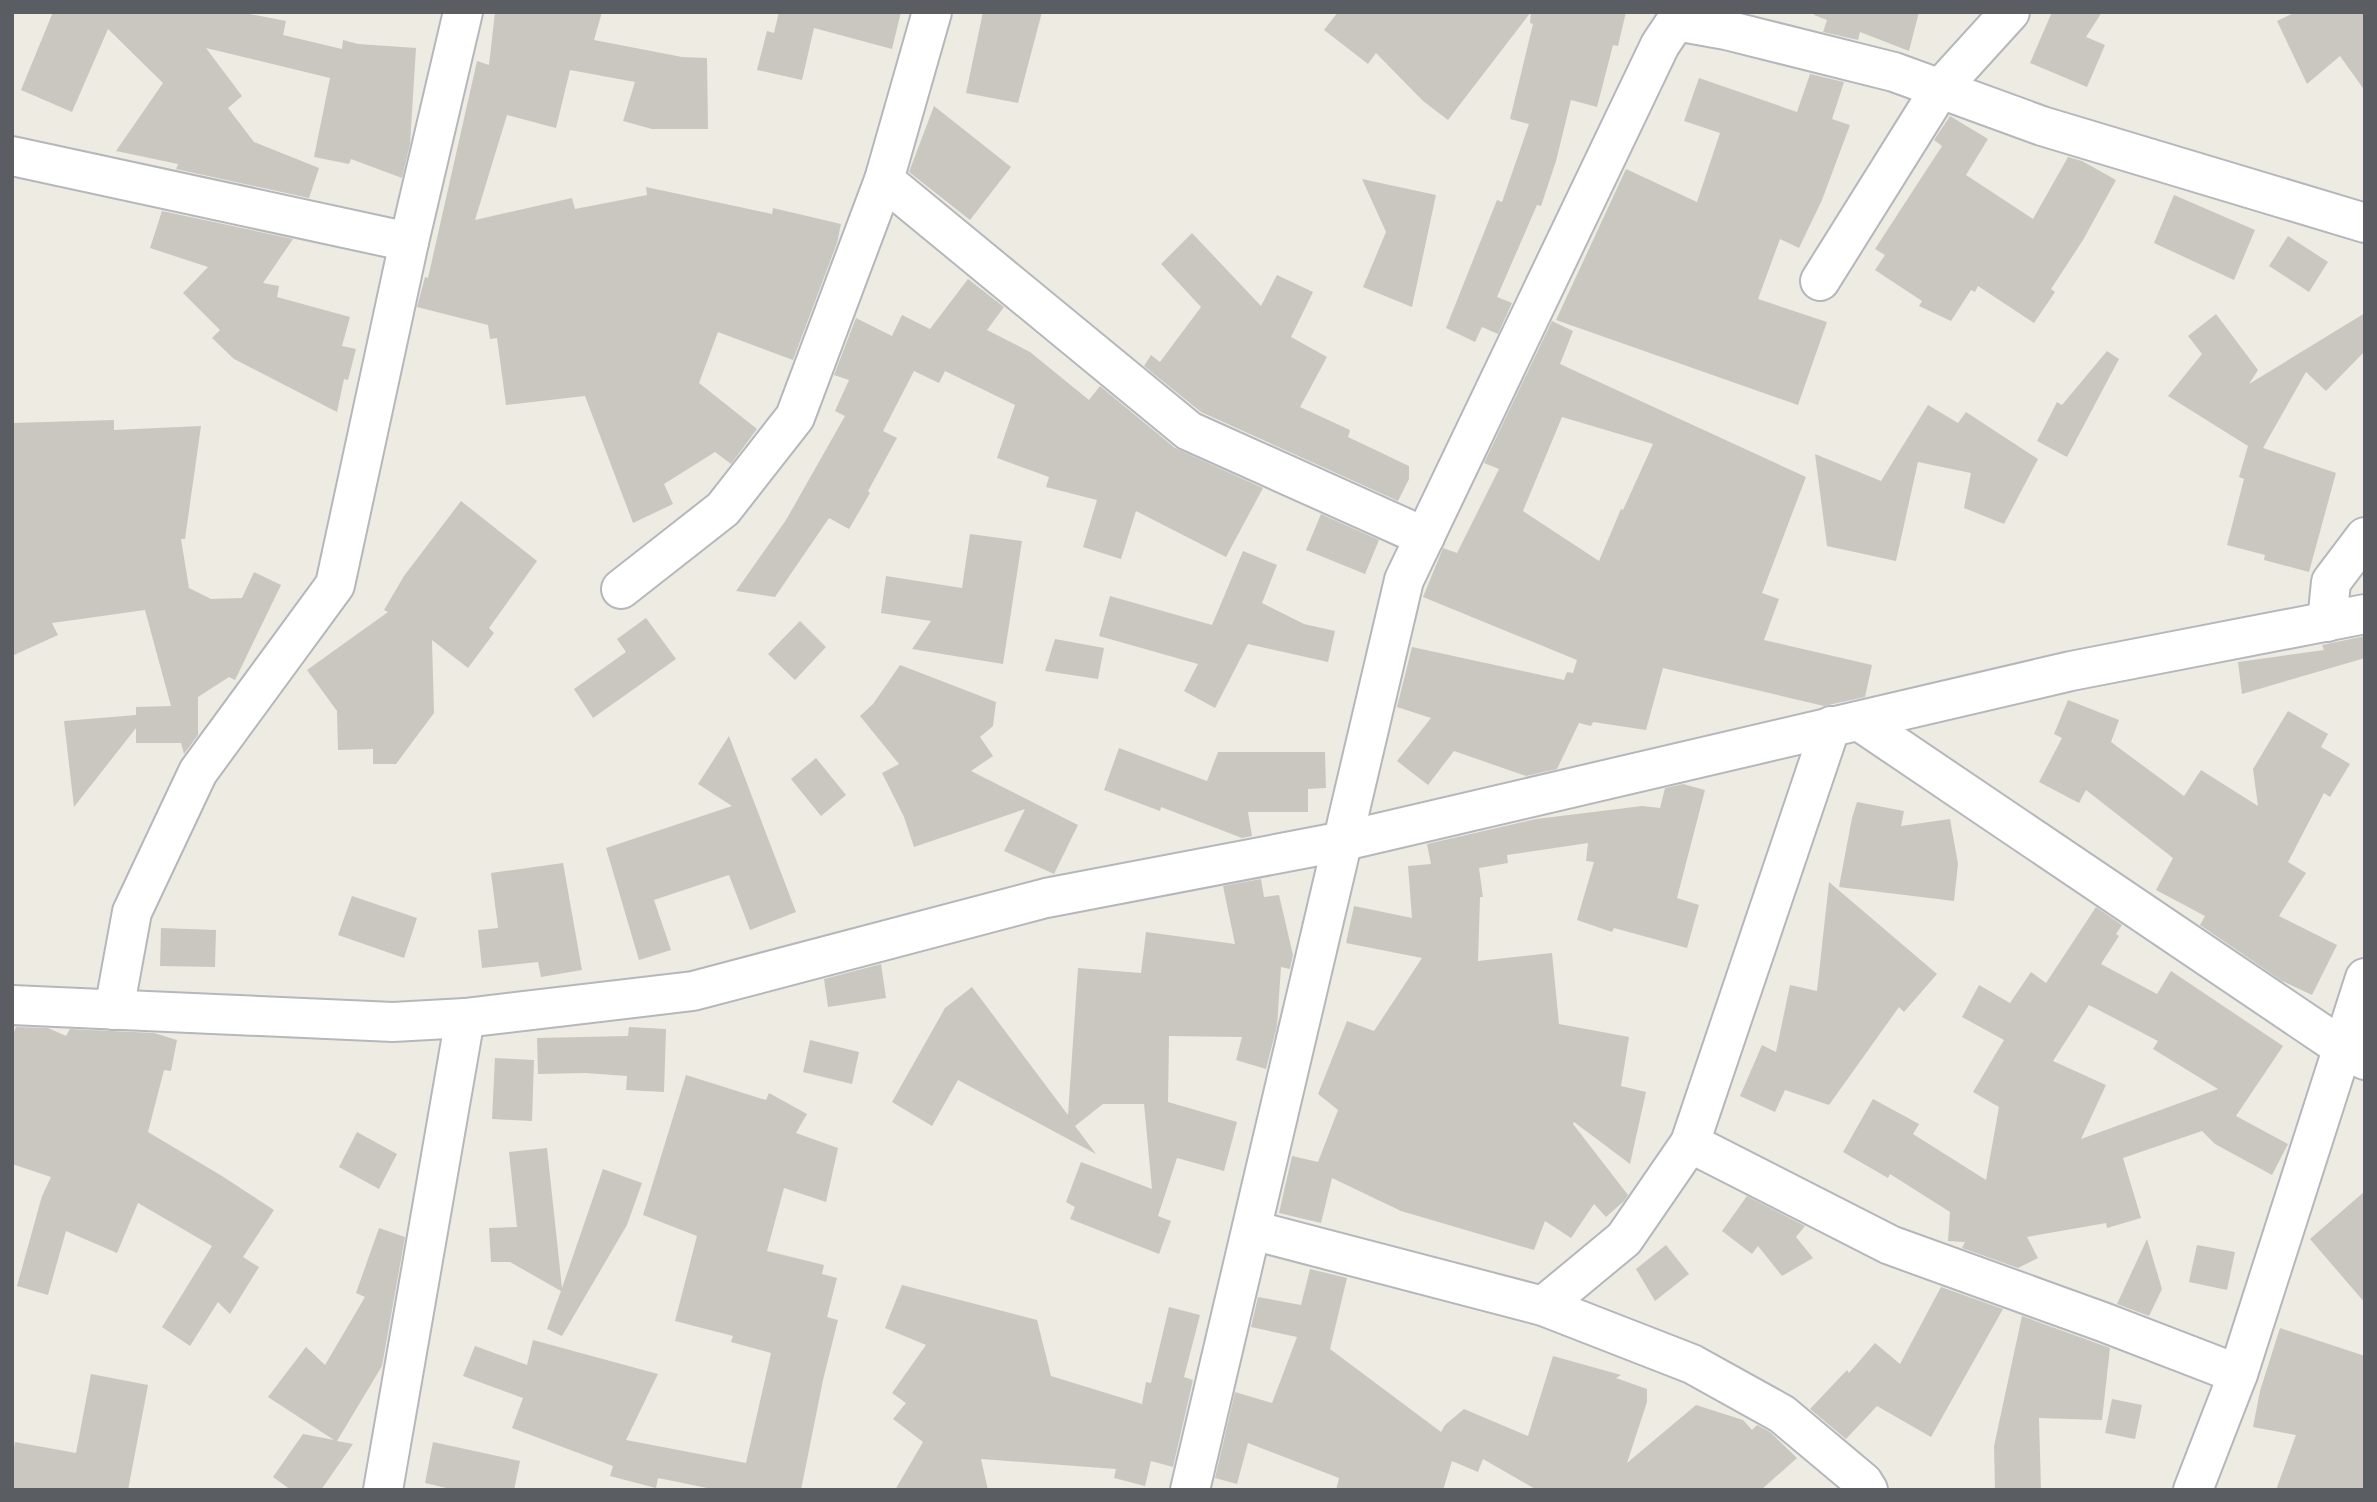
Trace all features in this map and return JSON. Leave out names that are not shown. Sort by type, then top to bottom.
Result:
[{"type":"street","points":[[114,1010],[132,912],[198,772],[335,585],[463,12]]},
{"type":"street","points":[[621,589],[723,509],[794,417],[884,180],[932,12]]},
{"type":"street","points":[[1820,281],[1940,89],[2010,12]]},
{"type":"street","points":[[1190,1490],[1404,580],[1660,45],[1679,17],[1895,72],[2042,126],[2365,223]]},
{"type":"street","points":[[12,156],[410,242]]},
{"type":"street","points":[[884,180],[1189,432],[1424,537]]},
{"type":"street","points":[[2327,622],[2331,582],[2365,537]]},
{"type":"street","points":[[12,1005],[393,1023],[466,1018],[692,991],[1046,898],[1344,841],[2071,671],[2365,614]]},
{"type":"street","points":[[1845,724],[2354,1054]]},
{"type":"street","points":[[1544,1306],[1624,1240],[1690,1143],[1845,724]]},
{"type":"street","points":[[2193,1490],[2354,1054],[2365,978]]},
{"type":"street","points":[[383,1490],[466,1018]]},
{"type":"street","points":[[1690,1143],[1890,1245],[2238,1374]]},
{"type":"street","points":[[1252,1230],[1544,1306],[1692,1364],[1782,1414],[1863,1482],[1868,1490]]},
{"type":"building","points":[[53,12],[239,12],[286,21],[283,35],[342,49],[343,40],[358,44],[416,48],[410,144],[402,178],[351,159],[349,164],[314,157],[330,78],[206,48],[242,96],[228,108],[254,142],[319,168],[309,198],[176,169],[178,164],[116,151],[163,83],[108,29],[72,112],[21,90]]},
{"type":"building","points":[[495,12],[602,12],[594,40],[682,57],[707,58],[708,129],[652,129],[623,121],[635,82],[570,70],[556,128],[507,115],[475,220],[572,198],[575,209],[647,195],[646,187],[772,214],[773,208],[841,224],[837,243],[793,360],[718,332],[699,383],[757,429],[731,464],[715,452],[664,484],[673,504],[633,523],[585,396],[506,405],[497,338],[490,339],[488,325],[417,307],[425,277],[428,278],[477,61],[489,65]]},
{"type":"building","points":[[779,12],[901,12],[892,49],[814,28],[802,80],[757,70],[767,31],[774,33]]},
{"type":"building","points":[[983,12],[1042,12],[1018,103],[966,93]]},
{"type":"building","points":[[1338,12],[1531,12],[1448,120],[1423,101],[1376,53],[1368,64],[1324,30]]},
{"type":"building","points":[[1531,12],[1626,12],[1618,46],[1613,45],[1597,107],[1571,100],[1556,161],[1541,206],[1537,205],[1497,297],[1512,303],[1498,334],[1482,327],[1475,342],[1446,328],[1497,200],[1502,202],[1529,124],[1510,119],[1533,24],[1530,23]]},
{"type":"building","points":[[1815,12],[1919,12],[1909,51],[1860,32],[1858,40],[1823,32],[1827,20],[1814,15]]},
{"type":"building","points":[[2052,12],[2102,12],[2086,37],[2105,45],[2087,87],[2030,63]]},
{"type":"building","points":[[2296,12],[2365,12],[2365,91],[2340,56],[2307,84],[2277,21]]},
{"type":"building","points":[[1810,74],[1844,82],[1832,119],[1850,125],[1822,200],[1799,248],[1780,239],[1758,299],[1827,322],[1798,405],[1556,320],[1626,169],[1697,202],[1720,133],[1684,121],[1699,78],[1797,112]]},
{"type":"building","points":[[934,106],[1011,167],[970,220],[909,172]]},
{"type":"building","points":[[1950,116],[1988,139],[1966,175],[2033,219],[2068,157],[2082,161],[2116,180],[2083,240],[2051,289],[2055,292],[2034,323],[1978,286],[1975,292],[1971,290],[1951,321],[1919,306],[1922,301],[1875,270],[1885,255],[1875,249],[1942,146],[1934,140]]},
{"type":"building","points":[[1362,179],[1436,195],[1412,307],[1363,287],[1386,232]]},
{"type":"building","points":[[2174,195],[2255,230],[2234,280],[2154,243]]},
{"type":"building","points":[[162,211],[293,239],[263,283],[279,286],[277,297],[350,317],[342,346],[356,349],[348,380],[344,379],[337,412],[234,359],[212,338],[220,330],[183,293],[208,267],[150,248]]},
{"type":"building","points":[[1192,233],[1261,306],[1277,275],[1313,292],[1291,337],[1327,357],[1300,407],[1350,430],[1348,437],[1409,466],[1409,479],[1398,501],[1201,412],[1144,366],[1151,355],[1160,362],[1201,307],[1161,264]]},
{"type":"building","points":[[2288,236],[2328,262],[2309,292],[2269,266]]},
{"type":"building","points":[[968,279],[1004,307],[987,330],[1030,352],[1089,400],[1100,386],[1175,448],[1263,488],[1226,557],[1136,511],[1121,559],[1083,547],[1097,500],[1046,487],[1049,477],[997,458],[1015,405],[945,371],[939,383],[914,371],[883,431],[897,438],[849,529],[829,518],[775,597],[736,591],[786,520],[845,416],[835,411],[849,380],[834,375],[856,318],[892,336],[902,315],[930,329]]},
{"type":"building","points":[[2365,313],[2365,351],[2326,391],[2306,372],[2263,448],[2336,473],[2309,572],[2264,560],[2265,555],[2227,545],[2244,479],[2239,477],[2248,446],[2168,396],[2202,354],[2188,336],[2216,314],[2258,370],[2249,384]]},
{"type":"building","points":[[1552,321],[1573,331],[1560,364],[1806,477],[1762,593],[1779,599],[1764,640],[1872,665],[1865,697],[1824,706],[1663,668],[1646,730],[1593,722],[1591,726],[1579,723],[1557,769],[1526,776],[1454,751],[1428,785],[1397,761],[1431,718],[1397,707],[1412,647],[1564,680],[1567,672],[1573,673],[1577,660],[1423,597],[1443,548],[1457,553],[1499,469],[1484,463]],"holes":[[[1562,417],[1653,444],[1599,561],[1523,511]]]},
{"type":"building","points":[[2107,351],[2119,359],[2067,457],[2037,441],[2057,402],[2062,405]]},
{"type":"building","points":[[1928,405],[1958,423],[1966,412],[2038,459],[2004,524],[1964,508],[1971,473],[1918,462],[1896,561],[1827,546],[1815,454],[1881,481]]},
{"type":"building","points":[[114,420],[114,430],[201,426],[185,539],[181,539],[189,588],[211,599],[242,598],[254,572],[281,585],[235,680],[229,677],[198,697],[198,735],[184,754],[181,743],[136,743],[136,728],[74,807],[64,721],[136,715],[136,707],[171,706],[145,610],[52,623],[58,635],[12,656],[12,423]]},
{"type":"building","points":[[461,501],[537,561],[489,628],[494,633],[468,668],[432,640],[434,713],[396,764],[373,764],[373,749],[338,750],[337,711],[307,670],[388,612],[384,610],[404,576]]},
{"type":"building","points":[[1321,514],[1379,540],[1365,574],[1306,550]]},
{"type":"building","points":[[970,534],[1022,541],[1003,664],[912,649],[931,621],[881,613],[886,576],[962,588]]},
{"type":"building","points":[[1243,551],[1277,565],[1262,603],[1304,624],[1335,631],[1328,662],[1248,644],[1215,708],[1184,691],[1198,664],[1099,636],[1110,596],[1212,625]]},
{"type":"building","points":[[646,618],[676,659],[593,718],[574,689],[626,652],[617,639]]},
{"type":"building","points":[[800,621],[826,647],[795,680],[768,654]]},
{"type":"building","points":[[2365,636],[2365,658],[2242,694],[2238,662],[2324,650],[2322,645]]},
{"type":"building","points":[[1055,639],[1104,648],[1098,679],[1045,671]]},
{"type":"building","points":[[900,665],[996,702],[993,726],[980,737],[993,756],[971,771],[1078,825],[1054,874],[1004,851],[1025,809],[914,847],[904,817],[882,773],[899,764],[860,716],[873,704]]},
{"type":"building","points":[[2068,700],[2119,720],[2111,742],[2184,796],[2201,770],[2258,806],[2253,769],[2288,711],[2328,734],[2321,747],[2350,764],[2330,797],[2324,793],[2288,862],[2306,873],[2279,916],[2337,945],[2312,995],[2282,981],[2200,925],[2205,916],[2156,890],[2173,858],[2086,790],[2079,803],[2039,782],[2062,738],[2054,734]]},
{"type":"building","points":[[729,736],[796,912],[750,930],[729,875],[654,900],[671,950],[639,960],[606,848],[732,806],[698,784]]},
{"type":"building","points":[[1119,748],[1207,781],[1218,752],[1325,752],[1326,788],[1308,789],[1308,812],[1248,812],[1252,836],[1242,838],[1161,807],[1160,811],[1104,790]]},
{"type":"building","points":[[816,758],[846,795],[821,816],[791,779]]},
{"type":"building","points":[[1683,784],[1705,790],[1677,898],[1699,905],[1687,948],[1614,928],[1612,932],[1577,920],[1594,862],[1586,861],[1588,843],[1507,855],[1508,863],[1479,868],[1483,897],[1480,897],[1478,961],[1552,953],[1559,1024],[1629,1037],[1621,1086],[1646,1092],[1630,1164],[1574,1122],[1573,1124],[1628,1195],[1624,1201],[1606,1217],[1594,1204],[1571,1238],[1545,1221],[1534,1250],[1401,1211],[1332,1178],[1321,1223],[1279,1213],[1292,1156],[1318,1162],[1338,1110],[1318,1094],[1347,1021],[1374,1031],[1422,958],[1346,943],[1354,906],[1412,918],[1408,866],[1431,864],[1427,844],[1536,819],[1642,806],[1660,808],[1665,788]]},
{"type":"building","points":[[1857,802],[1904,811],[1901,826],[1950,819],[1958,864],[1954,901],[1839,887]]},
{"type":"building","points":[[563,863],[582,970],[541,977],[538,962],[482,968],[478,930],[498,928],[491,873]]},
{"type":"building","points":[[1261,879],[1264,897],[1279,895],[1293,955],[1290,969],[1281,967],[1277,1026],[1266,1069],[1236,1060],[1242,1037],[1169,1036],[1168,1102],[1237,1122],[1224,1171],[1177,1158],[1158,1216],[1171,1221],[1159,1254],[1070,1219],[1075,1207],[1066,1202],[1081,1162],[1152,1189],[1144,1104],[1103,1104],[1075,1126],[1096,1154],[958,1080],[932,1126],[892,1102],[945,1008],[972,987],[1068,1115],[1078,968],[1141,973],[1146,932],[1235,944],[1223,886]]},
{"type":"building","points":[[1829,882],[1937,974],[1904,1012],[1899,1007],[1829,1105],[1785,1090],[1775,1112],[1740,1096],[1762,1045],[1776,1052],[1790,985],[1817,991]]},
{"type":"building","points":[[352,896],[417,918],[404,958],[338,935]]},
{"type":"building","points":[[2096,907],[2122,925],[2116,934],[2119,936],[2101,964],[2157,994],[2171,971],[2283,1046],[2236,1116],[2288,1144],[2272,1175],[2215,1144],[2202,1131],[2123,1158],[2141,1218],[2107,1228],[2106,1223],[2027,1237],[2038,1258],[2018,1268],[1962,1248],[1965,1242],[1948,1241],[1950,1212],[1890,1174],[1888,1178],[1843,1152],[1873,1099],[1919,1124],[1913,1134],[1986,1180],[1999,1107],[1973,1092],[2004,1040],[1962,1017],[1979,985],[2010,1003],[2031,972],[2046,983]],"holes":[[[2089,1005],[2158,1041],[2153,1049],[2218,1089],[2081,1139],[2106,1085],[2053,1061]]]},
{"type":"building","points":[[161,928],[216,930],[215,967],[160,966]]},
{"type":"building","points":[[881,964],[886,998],[828,1007],[824,979]]},
{"type":"building","points":[[16,1027],[48,1028],[66,1036],[70,1029],[154,1033],[177,1040],[171,1071],[164,1070],[148,1132],[274,1210],[243,1257],[259,1267],[230,1314],[218,1302],[190,1346],[162,1327],[212,1246],[138,1203],[117,1253],[66,1231],[48,1295],[17,1286],[42,1196],[51,1177],[12,1164],[12,1037]]},
{"type":"building","points":[[629,1027],[666,1029],[664,1092],[626,1090],[627,1076],[538,1074],[537,1038],[628,1036]]},
{"type":"building","points":[[810,1040],[859,1052],[852,1084],[803,1072]]},
{"type":"building","points":[[495,1058],[534,1060],[532,1121],[492,1119]]},
{"type":"building","points":[[686,1075],[766,1100],[769,1093],[807,1114],[796,1133],[838,1148],[826,1202],[784,1188],[767,1251],[824,1265],[822,1274],[837,1278],[827,1317],[838,1320],[801,1490],[717,1490],[658,1478],[656,1488],[610,1476],[613,1466],[512,1428],[523,1398],[463,1376],[475,1346],[527,1365],[533,1340],[658,1374],[626,1440],[746,1463],[771,1353],[731,1342],[733,1336],[675,1321],[697,1236],[643,1215]]},
{"type":"building","points":[[357,1132],[397,1154],[379,1189],[339,1167]]},
{"type":"building","points":[[547,1148],[562,1288],[603,1169],[642,1183],[627,1225],[562,1336],[547,1329],[561,1291],[510,1262],[491,1262],[489,1228],[517,1227],[509,1152]]},
{"type":"building","points":[[2365,1191],[2365,1303],[2310,1239]]},
{"type":"building","points":[[1747,1196],[1805,1226],[1796,1237],[1813,1258],[1782,1276],[1758,1246],[1752,1254],[1722,1231]]},
{"type":"building","points":[[379,1228],[405,1237],[382,1366],[337,1441],[353,1444],[321,1490],[291,1490],[273,1477],[303,1434],[334,1440],[268,1397],[306,1347],[325,1365],[365,1297],[356,1293]]},
{"type":"building","points":[[2147,1239],[2162,1289],[2149,1316],[2117,1304]]},
{"type":"building","points":[[1666,1245],[1689,1274],[1655,1301],[1636,1269]]},
{"type":"building","points":[[2197,1245],[2235,1252],[2227,1290],[2189,1282]]},
{"type":"building","points":[[1310,1269],[1347,1278],[1330,1349],[1441,1432],[1445,1425],[1464,1409],[1528,1436],[1553,1356],[1621,1375],[1616,1378],[1647,1389],[1647,1402],[1627,1463],[1696,1405],[1743,1420],[1752,1430],[1757,1425],[1770,1432],[1797,1458],[1761,1490],[1537,1490],[1483,1459],[1478,1472],[1452,1461],[1443,1490],[1336,1490],[1339,1478],[1248,1443],[1237,1484],[1215,1478],[1235,1392],[1272,1403],[1297,1337],[1251,1327],[1258,1297],[1301,1305]]},
{"type":"building","points":[[902,1285],[1037,1320],[1051,1376],[1142,1404],[1146,1382],[1151,1383],[1169,1307],[1200,1315],[1184,1377],[1193,1380],[1173,1467],[1151,1461],[1145,1486],[1114,1478],[1116,1469],[981,1459],[988,1490],[895,1490],[923,1442],[893,1419],[906,1403],[892,1393],[926,1345],[885,1328]]},
{"type":"building","points":[[1941,1287],[2003,1309],[1931,1437],[1877,1406],[1846,1439],[1810,1409],[1847,1370],[1849,1373],[1875,1343],[1900,1364]]},
{"type":"building","points":[[2022,1316],[2110,1348],[2102,1420],[2039,1418],[2041,1490],[1995,1490],[1994,1446]]},
{"type":"building","points":[[2280,1328],[2365,1356],[2365,1490],[2276,1490],[2296,1435],[2253,1427],[2260,1391]]},
{"type":"building","points":[[91,1374],[148,1385],[128,1490],[12,1490],[15,1442],[76,1453]]},
{"type":"building","points":[[2112,1399],[2142,1405],[2135,1439],[2105,1433]]},
{"type":"building","points":[[433,1442],[520,1461],[514,1490],[455,1490],[425,1483]]}]
